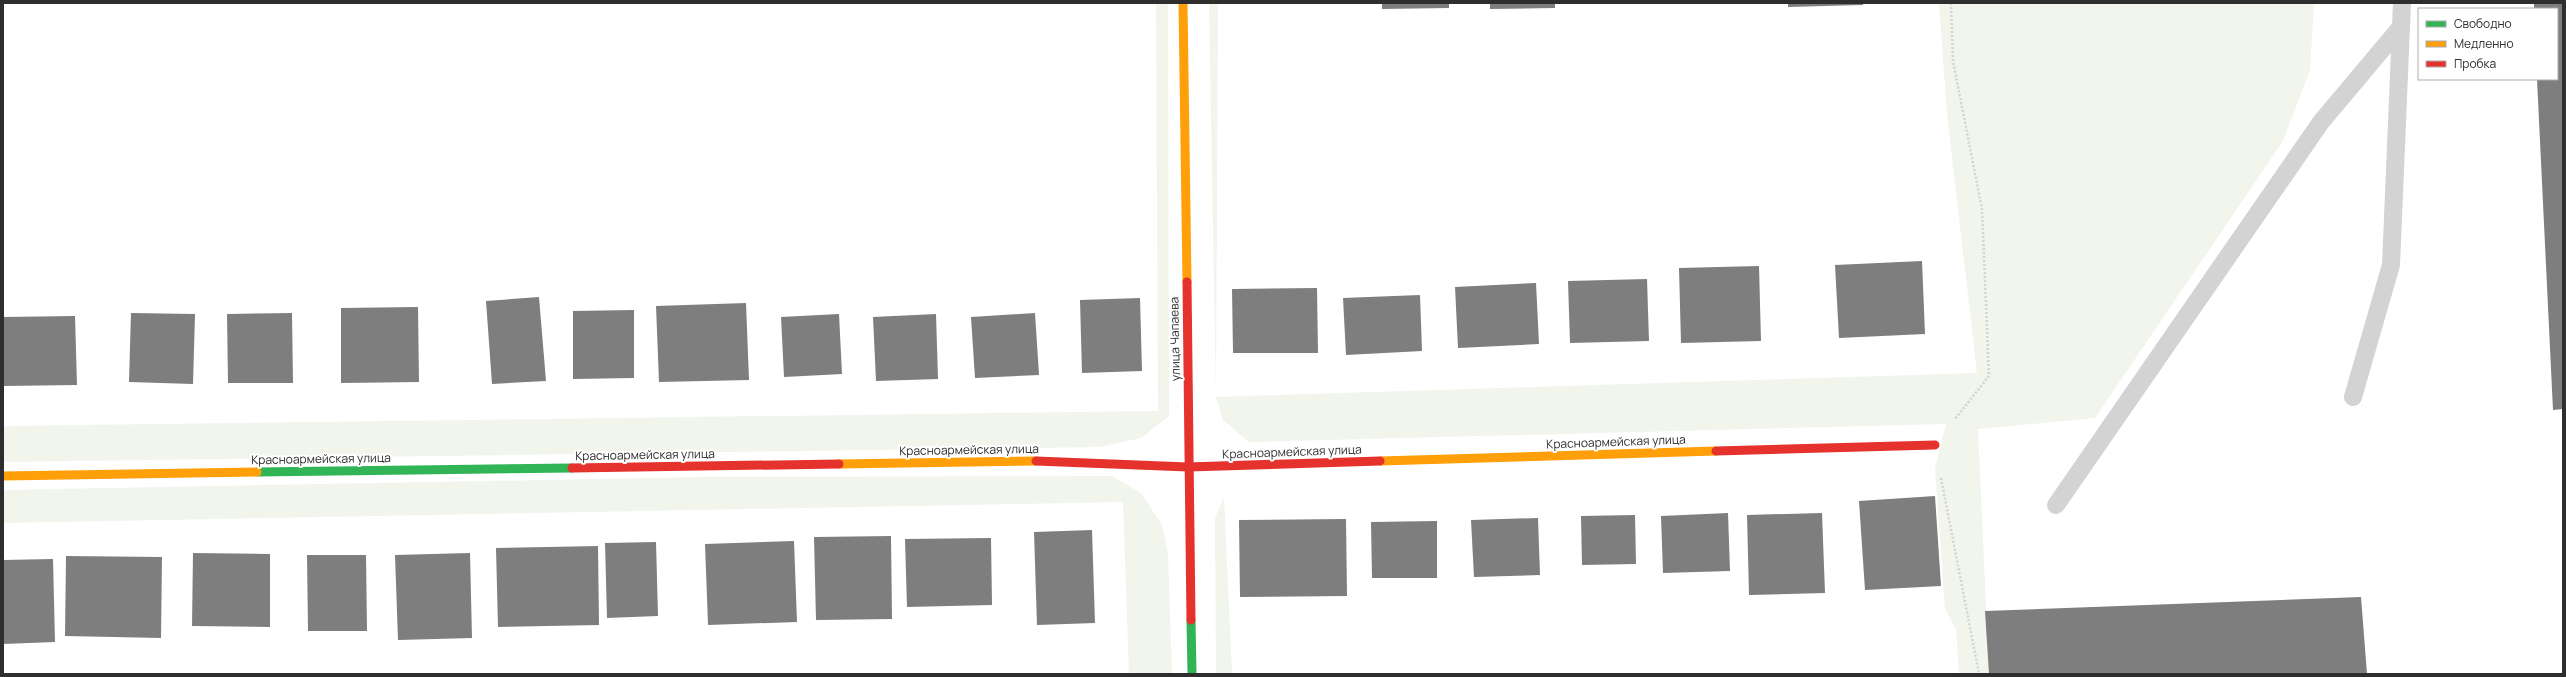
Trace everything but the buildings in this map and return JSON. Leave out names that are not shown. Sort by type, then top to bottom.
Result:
[{"type":"street","name":"улица Чапаева","points":[[1183,3],[1188,467],[1192,674]]},
{"type":"street","name":"Красноармейская улица","points":[[3,476],[1055,461],[1188,467],[1935,445]]},
{"type":"lane","points":[[2353,397],[2392,265],[2402,3]]},
{"type":"lane","points":[[2056,505],[2321,122],[2400,28]]},
{"type":"path","points":[[1951,3],[1953,61],[1982,209],[1989,376],[1935,445],[1979,674]]},
{"type":"shaded area","points":[[1156,3],[1168,3],[1169,416],[1141,438],[1099,447],[3,462],[3,426],[1158,411]]},
{"type":"shaded area","points":[[1209,3],[1218,3],[1216,397]]},
{"type":"shaded area","points":[[1939,3],[2314,3],[2310,70],[2283,141],[2095,418],[1978,429],[1989,674],[1959,674],[1956,629],[1945,609],[1935,468],[1946,424],[1249,442],[1223,420],[1216,397],[1977,373],[1947,114]]},
{"type":"shaded area","points":[[1112,476],[1141,493],[1162,525],[1168,553],[1172,674],[1129,674],[1123,502],[3,523],[3,490],[705,477]]},
{"type":"shaded area","points":[[1224,497],[1232,674],[1216,674],[1215,518]]},
{"type":"traffic: fast","points":[[257,472],[572,468]]},
{"type":"traffic: fast","points":[[1191,620],[1192,674]]},
{"type":"traffic: slow","points":[[1183,3],[1187,282]]},
{"type":"traffic: slow","points":[[1380,461],[1716,451]]},
{"type":"traffic: slow","points":[[839,464],[1036,461]]},
{"type":"traffic: slow","points":[[3,476],[257,472]]},
{"type":"traffic: jam","points":[[1187,282],[1191,620]]},
{"type":"traffic: jam","points":[[1716,451],[1935,445]]},
{"type":"traffic: jam","points":[[1036,461],[1188,467],[1380,461]]},
{"type":"traffic: jam","points":[[572,468],[839,464]]}]
